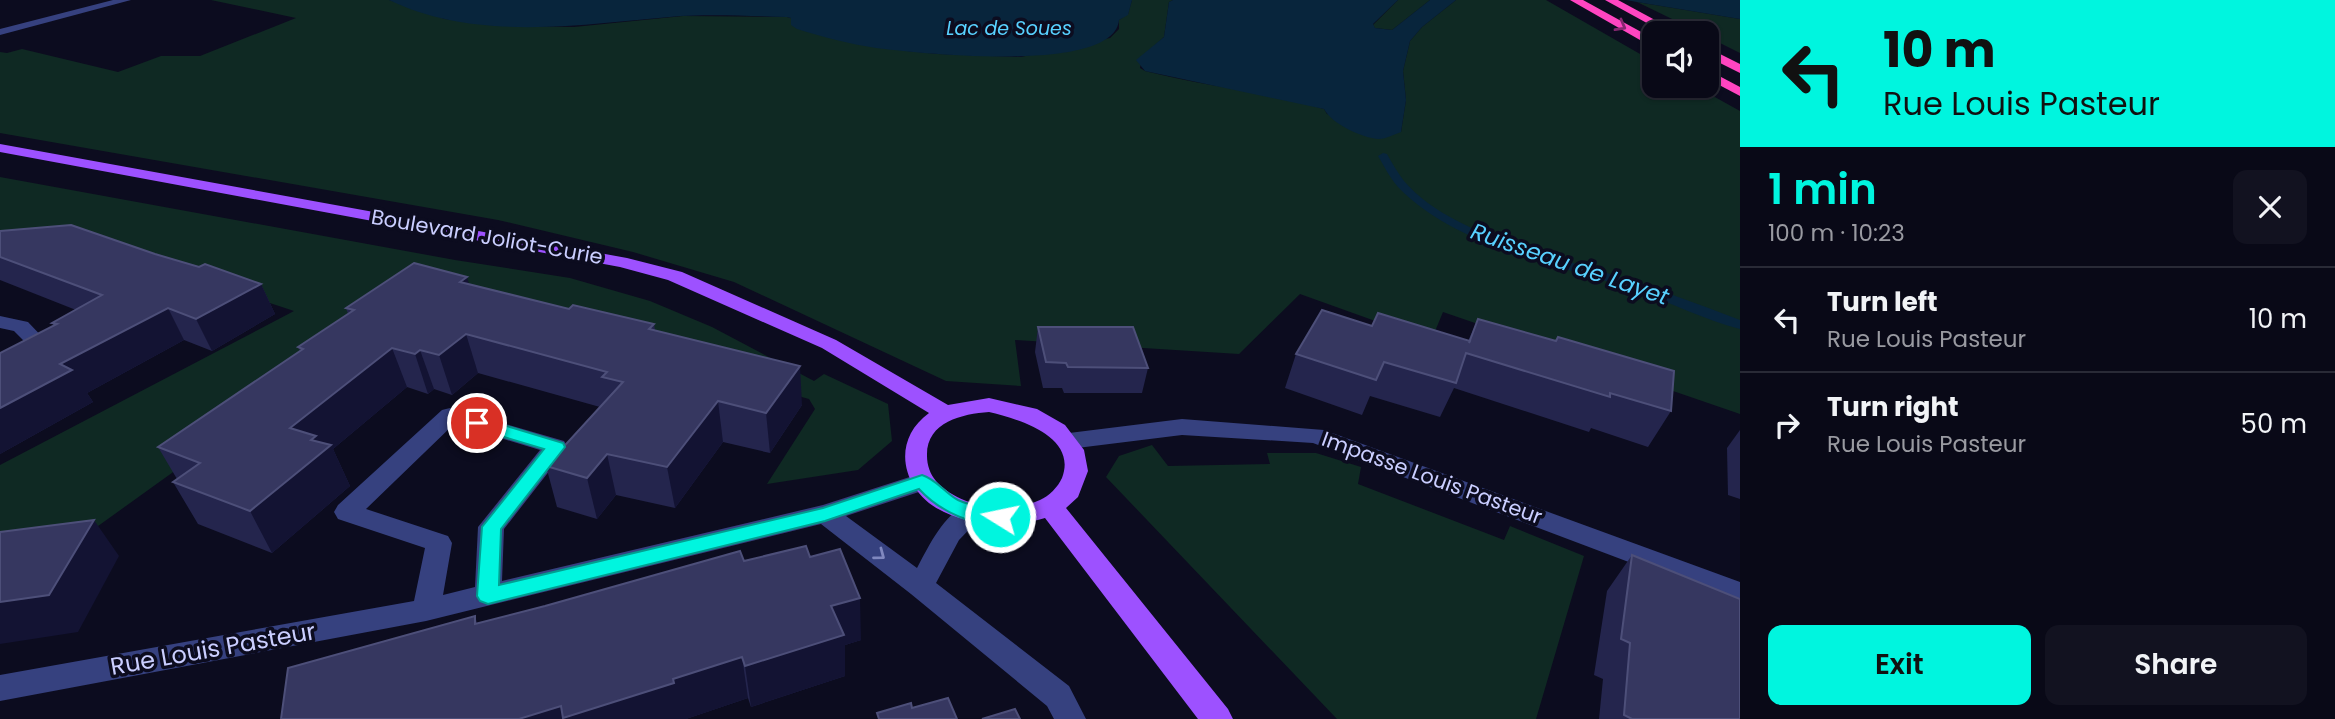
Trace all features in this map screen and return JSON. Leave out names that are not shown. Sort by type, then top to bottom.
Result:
[{"type":"highway","points":[[1575,0],[1642,37]]},
{"type":"highway","points":[[1610,0],[1650,21]]},
{"type":"highway","points":[[1719,58],[1740,69]]},
{"type":"highway","points":[[1719,80],[1740,92]]},
{"type":"main road","name":"Boulevard Joliot-Curie","points":[[0,148],[608,259],[676,276],[830,344],[945,413]]},
{"type":"main road","points":[[989,405],[1013,408],[1045,421],[1069,441],[1077,458],[1077,476],[1068,493],[1050,506],[1027,515],[1000,517],[972,513],[943,500],[922,481],[915,466],[914,450],[919,436],[930,423],[945,413],[966,407],[989,405]]},
{"type":"main road","points":[[1050,506],[1217,719]]},
{"type":"street","points":[[0,32],[126,0]]},
{"type":"street","points":[[0,322],[21,326],[38,343],[0,372]]},
{"type":"street","points":[[426,610],[439,543],[347,512],[450,415],[556,447],[491,527],[488,596]]},
{"type":"street","name":"Impasse Louis Pasteur","points":[[1069,441],[1182,427],[1317,435],[1740,593]]},
{"type":"street","name":"Rue Louis Pasteur","points":[[0,688],[426,610],[825,514],[922,481]]},
{"type":"street","points":[[921,586],[949,534],[972,513]]},
{"type":"street","points":[[825,514],[921,586],[1058,696],[1070,719]]},
{"type":"green space","points":[[211,0],[389,0],[445,19],[519,26],[574,27],[683,16],[787,17],[907,51],[1021,57],[1110,38],[1119,29],[1119,20],[1128,14],[1132,0],[1173,0],[1169,2],[1164,37],[1142,57],[1140,68],[1145,71],[1302,103],[1324,109],[1327,114],[1401,132],[1406,100],[1403,71],[1410,41],[1422,27],[1456,0],[1546,0],[1642,55],[1642,98],[1717,98],[1740,111],[1740,414],[1443,312],[1431,341],[1300,294],[1239,354],[1015,340],[1021,386],[946,381],[734,282],[633,252],[498,220],[0,133],[0,52],[22,49],[118,72],[161,56],[200,56],[296,18]]},
{"type":"green space","points":[[1398,0],[1430,0],[1392,30],[1375,28],[1373,25]]},
{"type":"green space","points":[[1637,2],[1740,19],[1740,53],[1719,42],[1719,21],[1676,21]]},
{"type":"green space","points":[[0,177],[455,260],[570,278],[650,301],[712,327],[814,381],[824,374],[888,404],[892,441],[858,470],[767,484],[815,409],[809,399],[424,292],[73,544],[0,555],[0,465],[294,311],[92,244],[0,252]]},
{"type":"green space","points":[[1152,445],[1168,466],[1270,464],[1267,453],[1316,453],[1361,467],[1358,484],[1504,540],[1510,526],[1584,556],[1536,719],[1337,719],[1106,477],[1119,456]]},
{"type":"water","name":"Lac de Soues","points":[[389,0],[1132,0],[1128,15],[1119,20],[1109,37],[1085,48],[1051,54],[970,56],[898,50],[836,40],[797,29],[791,25],[791,18],[787,17],[693,15],[569,26],[495,26],[459,22],[423,13]]},
{"type":"water","points":[[1398,0],[1373,24],[1375,28],[1392,30],[1430,0],[1456,0],[1422,27],[1410,41],[1403,71],[1406,100],[1401,132],[1379,139],[1348,129],[1324,109],[1145,71],[1136,60],[1164,37],[1169,2]]},
{"type":"water","points":[[1626,0],[1740,0],[1740,19],[1637,2]]},
{"type":"building","points":[[71,225],[155,254],[199,267],[205,264],[261,284],[196,319],[168,308],[60,364],[72,370],[0,408],[0,353],[57,324],[52,323],[102,295],[0,257],[0,231]]},
{"type":"building","points":[[414,263],[467,277],[460,282],[569,309],[573,305],[654,324],[649,329],[800,366],[766,413],[718,401],[667,467],[607,454],[587,478],[546,466],[623,382],[602,377],[607,372],[466,334],[439,355],[420,350],[415,354],[392,348],[290,428],[316,436],[311,440],[331,445],[250,511],[173,482],[200,463],[158,447],[303,349],[298,347],[354,310],[346,308]]},
{"type":"building","points":[[1322,310],[1372,326],[1378,313],[1470,341],[1478,319],[1556,341],[1558,337],[1674,371],[1671,411],[1610,393],[1610,397],[1466,353],[1456,383],[1384,362],[1376,380],[1296,354]]},
{"type":"building","points":[[1038,327],[1133,327],[1148,368],[1068,367],[1066,363],[1046,362]]},
{"type":"building","points":[[94,520],[49,595],[0,602],[0,532]]},
{"type":"building","points":[[806,546],[810,557],[840,549],[860,598],[831,606],[844,635],[745,666],[742,657],[673,679],[674,683],[563,718],[561,706],[519,719],[281,719],[288,668],[475,616],[475,624],[545,606],[740,551],[744,561]]},
{"type":"building","points":[[1632,555],[1740,599],[1740,719],[1632,719],[1624,715],[1630,643],[1621,639]]},
{"type":"building","points":[[948,698],[957,719],[879,719],[877,713],[911,703],[912,708]]},
{"type":"building","points":[[1015,709],[1020,719],[982,719]]},
{"type":"waterway","name":"Ruisseau de Layet","points":[[1383,156],[1401,183],[1427,206],[1459,225],[1534,255],[1652,291],[1740,325]]},
{"type":"route","points":[[477,423],[556,447],[491,527],[488,596],[825,514],[922,481],[952,505],[972,513],[1000,517]]}]
